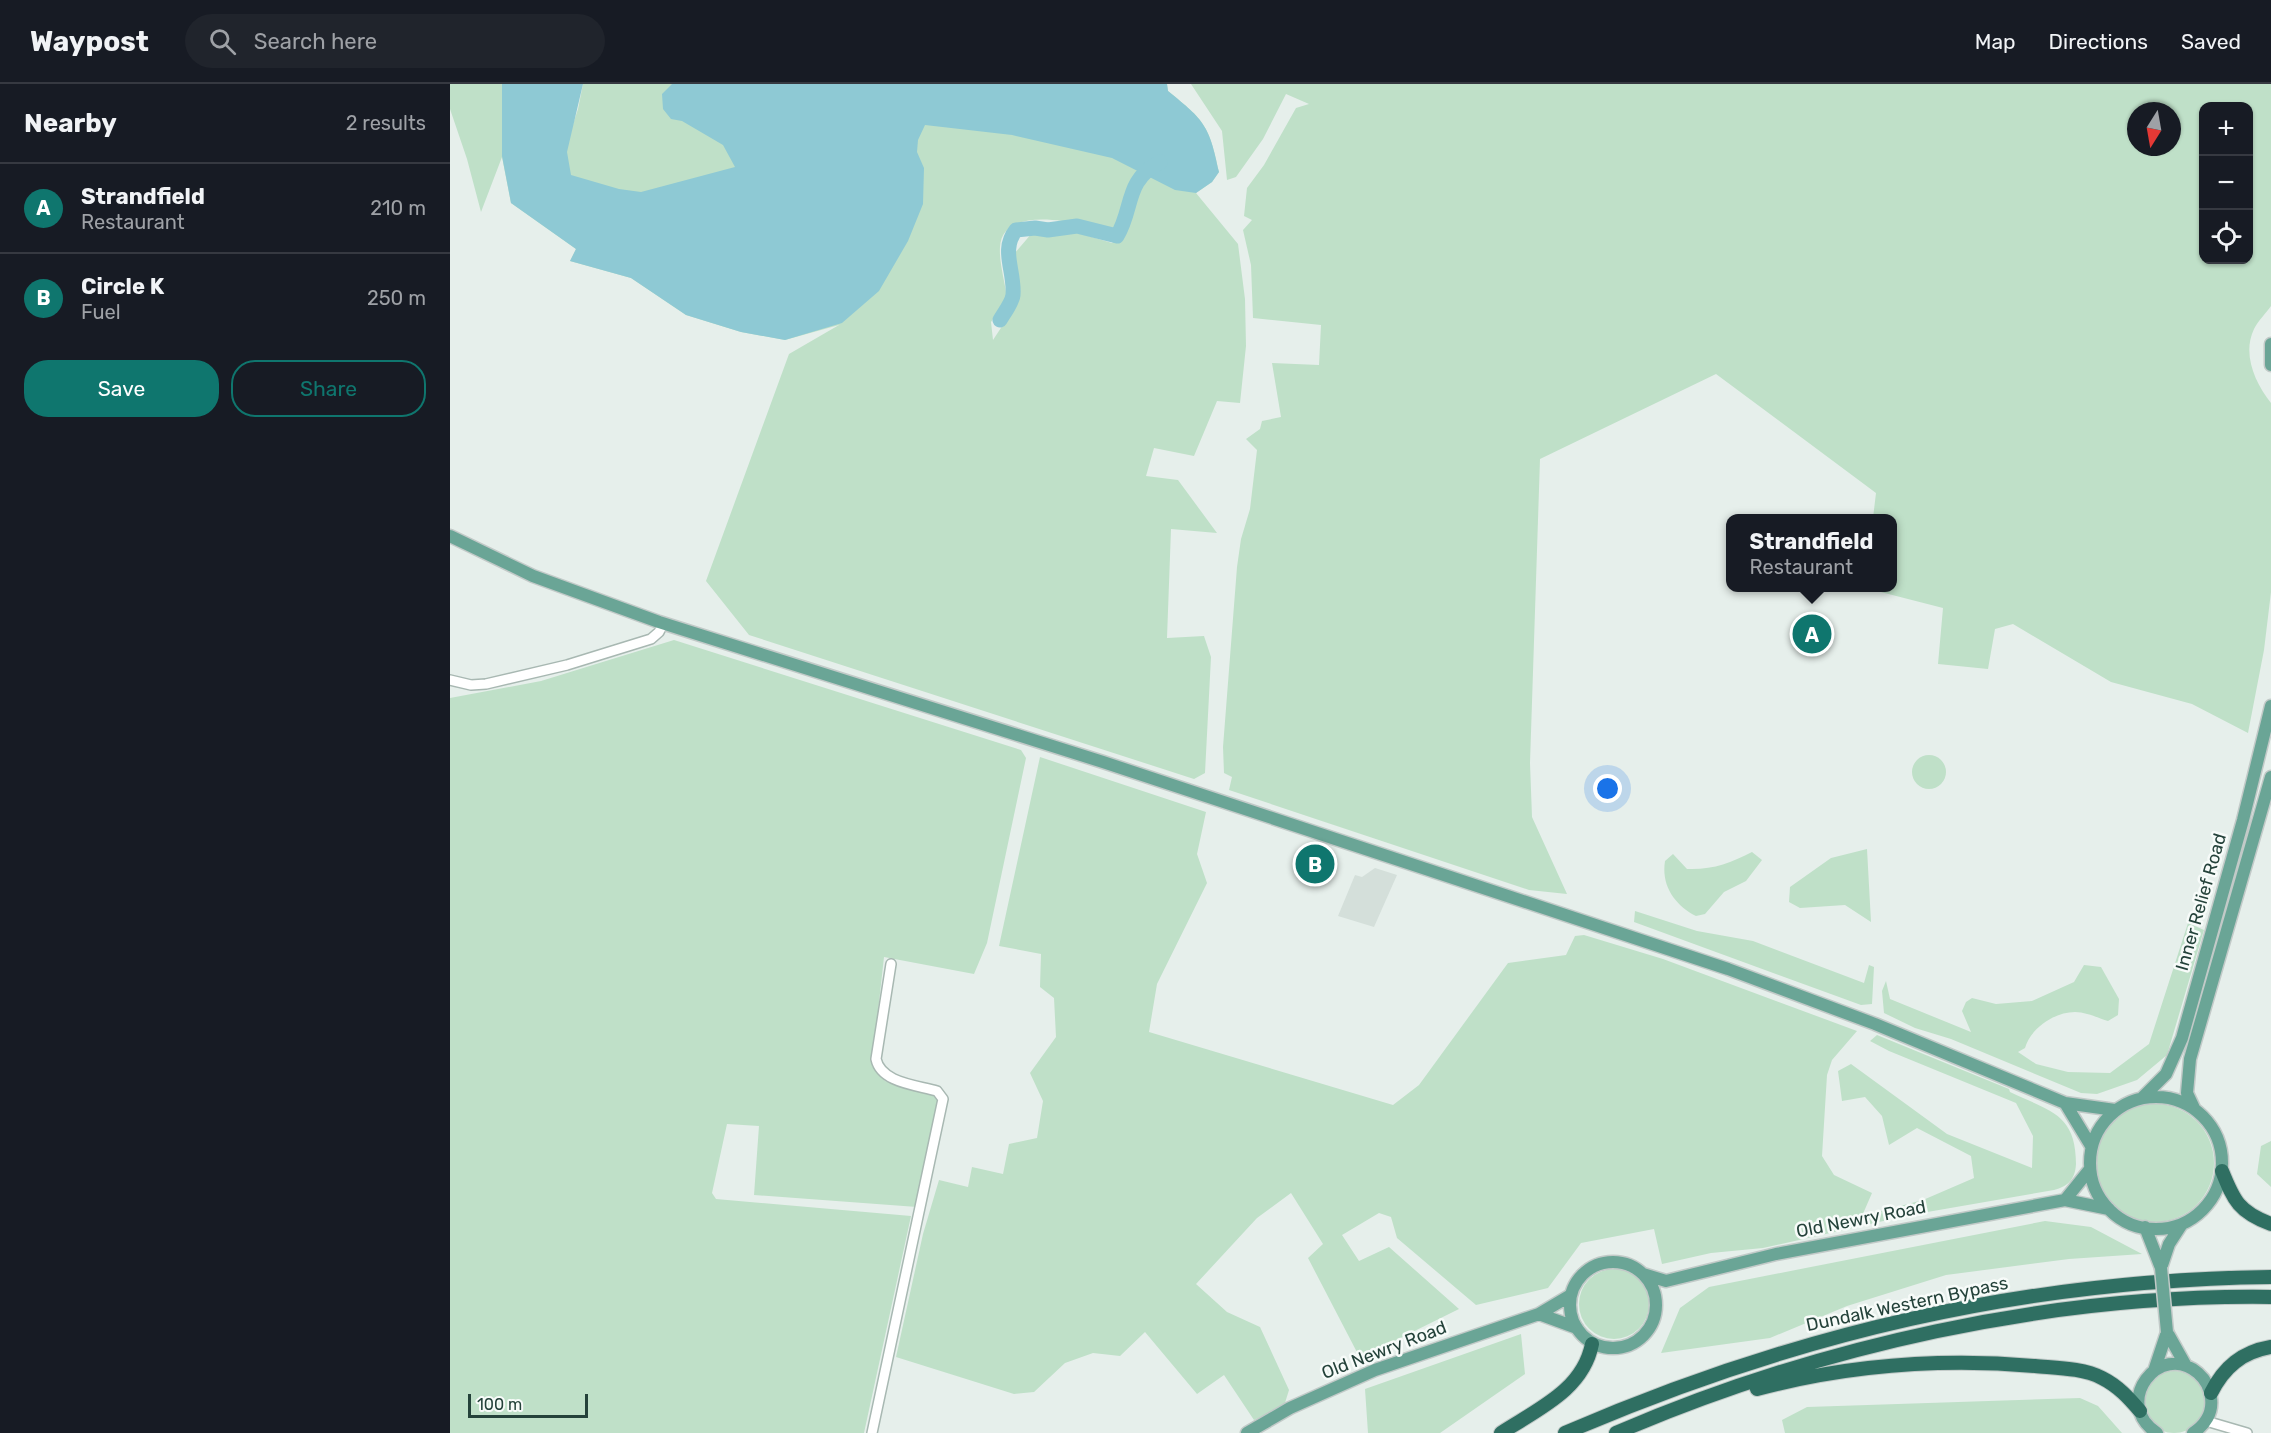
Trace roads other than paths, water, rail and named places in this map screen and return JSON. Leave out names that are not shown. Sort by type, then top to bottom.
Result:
[{"type":"highway","points":[[2222,1171],[2234,1200],[2256,1218],[2271,1224]]},
{"type":"highway","name":"Dundalk Western Bypass","points":[[1566,1433],[1655,1395],[1743,1363],[1814,1342],[1911,1318],[1979,1304],[2101,1286],[2271,1277]]},
{"type":"highway","name":"Dundalk Western Bypass","points":[[1666,1413],[1820,1360],[1965,1326],[2104,1306],[2180,1299],[2271,1297]]},
{"type":"highway","points":[[1501,1433],[1574,1383],[1587,1364],[1592,1344]]},
{"type":"highway","points":[[2211,1393],[2220,1374],[2231,1364],[2244,1355],[2271,1347]]},
{"type":"highway","points":[[1616,1433],[1666,1413],[1778,1384],[1842,1371],[1925,1363],[1982,1363],[2088,1373],[2120,1389],[2140,1411]]},
{"type":"main road","points":[[2271,344],[2271,365]]},
{"type":"main road","points":[[450,536],[533,576],[663,624],[1037,740],[1728,969],[1875,1024],[2065,1103],[2115,1110]]},
{"type":"main road","name":"Inner Relief Road","points":[[2143,1097],[2166,1074],[2182,1038],[2243,820],[2271,706]]},
{"type":"main road","name":"Inner Relief Road","points":[[2195,1108],[2187,1093],[2190,1059],[2271,777]]},
{"type":"main road","points":[[2161,1268],[2169,1244],[2182,1224],[2208,1204],[2216,1192],[2222,1171],[2221,1147],[2212,1126],[2195,1108],[2165,1097],[2143,1097],[2115,1110],[2102,1124],[2091,1146],[2090,1169],[2096,1192],[2117,1217],[2145,1227],[2160,1229],[2182,1224]]},
{"type":"main road","points":[[2065,1103],[2091,1146]]},
{"type":"main road","points":[[2065,1200],[2090,1169]]},
{"type":"main road","name":"Old Newry Road","points":[[1666,1281],[1776,1254],[2065,1200],[2109,1209]]},
{"type":"main road","points":[[2145,1227],[2161,1268],[2167,1332],[2154,1371],[2140,1389],[2140,1411],[2144,1421],[2156,1433]]},
{"type":"main road","points":[[1644,1274],[1652,1286],[1656,1299],[1654,1320],[1643,1337],[1632,1345],[1605,1348],[1592,1344],[1577,1328],[1570,1310],[1571,1295],[1577,1281],[1588,1270],[1601,1263],[1624,1264],[1666,1281],[1656,1299]]},
{"type":"main road","name":"Old Newry Road","points":[[1247,1433],[1290,1408],[1375,1370],[1539,1314],[1571,1295]]},
{"type":"main road","points":[[1539,1314],[1577,1328]]},
{"type":"main road","points":[[2167,1332],[2186,1366],[2202,1377],[2211,1393],[2210,1411],[2206,1421],[2193,1433]]},
{"type":"main road","points":[[2154,1371],[2171,1365],[2186,1366]]},
{"type":"street","points":[[450,680],[471,685],[486,684],[567,665],[651,639],[659,633],[663,624]]},
{"type":"street","points":[[872,1433],[943,1100],[937,1091],[888,1076],[879,1069],[876,1059],[891,964]]},
{"type":"street","points":[[2206,1421],[2247,1433]]},
{"type":"water","points":[[502,84],[583,84],[567,152],[571,175],[619,189],[641,192],[735,167],[723,145],[682,121],[671,119],[663,109],[662,94],[672,84],[1167,84],[1168,91],[1204,125],[1212,144],[1219,172],[1212,182],[1196,193],[1175,190],[1112,158],[1012,135],[925,125],[918,140],[917,152],[924,168],[923,204],[908,241],[879,291],[842,323],[785,340],[741,332],[686,315],[631,278],[570,261],[576,249],[511,203],[502,156]]},
{"type":"waterway","points":[[1000,320],[1010,305],[1013,295],[1009,245],[1016,230],[1035,228],[1048,230],[1077,226],[1117,236],[1135,186],[1149,169],[1160,162]]},
{"type":"place","name":"Strandfield","points":[[1812,634]]},
{"type":"place","name":"Circle K","points":[[1315,864]]}]
